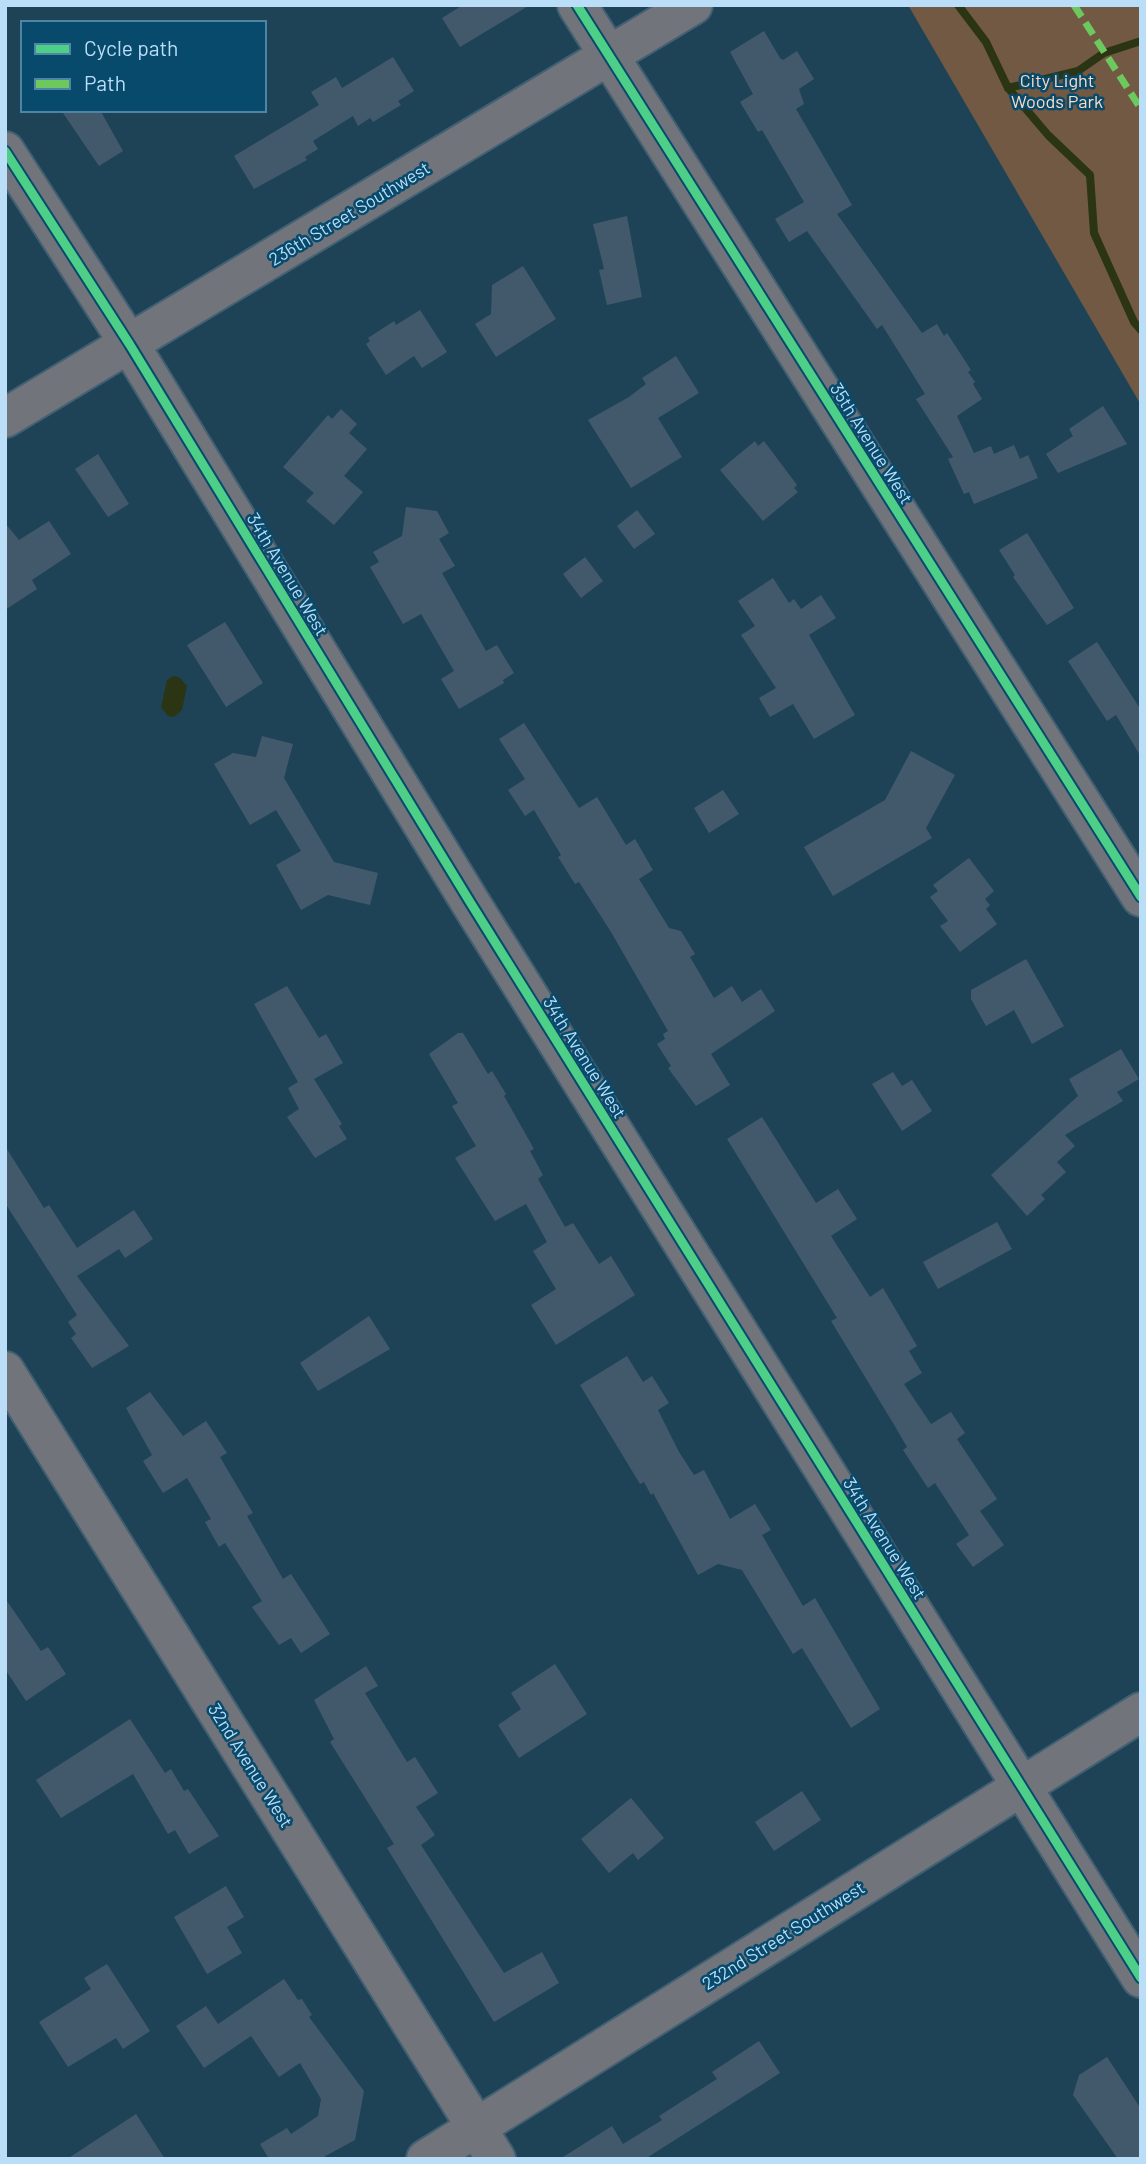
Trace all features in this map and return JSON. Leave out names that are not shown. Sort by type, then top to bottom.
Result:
[{"type":"street","name":"35th Avenue West","points":[[577,5],[1141,897]]},
{"type":"street","name":"236th Street Southwest","points":[[5,418],[693,5]]},
{"type":"street","name":"34th Avenue West","points":[[5,151],[130,345],[470,902],[1141,1978]]},
{"type":"street","name":"32nd Avenue West","points":[[5,1371],[496,2159]]},
{"type":"street","name":"232nd Street Southwest","points":[[426,2159],[1141,1712]]},
{"type":"green space","name":"City Light Woods Park","points":[[908,5],[1141,5],[1141,405]]},
{"type":"shaded area","points":[[173,676],[179,677],[187,686],[182,710],[174,717],[168,716],[161,707],[167,680]]},
{"type":"building","points":[[463,5],[530,5],[460,47],[442,18]]},
{"type":"building","points":[[764,31],[783,60],[797,51],[814,79],[799,89],[804,104],[796,109],[852,205],[837,214],[922,333],[937,324],[944,336],[947,333],[971,370],[968,372],[982,399],[957,416],[974,453],[991,446],[994,454],[1014,445],[1020,459],[1028,455],[1038,478],[974,504],[969,492],[964,494],[948,459],[953,457],[916,399],[925,394],[882,325],[877,329],[807,231],[789,242],[775,219],[804,202],[762,130],[758,132],[740,102],[753,94],[730,52]]},
{"type":"building","points":[[393,57],[414,91],[398,101],[401,105],[373,122],[370,118],[358,126],[353,116],[313,141],[318,149],[305,157],[307,160],[254,189],[234,156],[319,105],[311,92],[336,77],[342,88]]},
{"type":"building","points":[[62,112],[101,112],[123,151],[99,166]]},
{"type":"building","points":[[627,216],[642,297],[607,305],[599,270],[604,269],[593,224]]},
{"type":"building","points":[[523,266],[556,319],[496,357],[475,324],[491,314],[492,285]]},
{"type":"building","points":[[420,310],[447,352],[422,368],[414,356],[386,375],[366,344],[370,341],[368,338],[394,321],[396,325]]},
{"type":"building","points":[[676,356],[699,393],[658,418],[682,457],[631,488],[588,420],[629,397],[646,384],[642,378]]},
{"type":"building","points":[[1103,406],[1127,444],[1058,473],[1046,454],[1073,436],[1069,429]]},
{"type":"building","points":[[341,409],[357,424],[349,433],[367,449],[344,476],[363,492],[334,525],[306,501],[314,493],[283,467],[328,415],[332,419]]},
{"type":"building","points":[[755,441],[758,446],[764,441],[797,485],[794,488],[798,492],[763,521],[720,470]]},
{"type":"building","points":[[98,454],[129,504],[108,517],[75,469]]},
{"type":"building","points":[[406,507],[437,511],[449,533],[439,539],[455,566],[442,573],[486,651],[497,645],[514,673],[503,680],[504,683],[459,709],[441,679],[454,671],[421,614],[403,624],[370,567],[379,562],[373,552],[402,536]]},
{"type":"building","points":[[637,510],[655,534],[634,549],[617,526]]},
{"type":"building","points":[[49,521],[71,554],[32,580],[37,589],[5,610],[5,523],[19,540]]},
{"type":"building","points":[[1027,533],[1074,608],[1047,625],[1013,577],[1015,575],[999,550]]},
{"type":"building","points":[[585,557],[603,581],[581,598],[563,574]]},
{"type":"building","points":[[773,578],[789,603],[794,599],[801,609],[821,595],[836,618],[809,635],[855,715],[814,739],[793,704],[770,717],[759,698],[776,688],[741,635],[755,626],[738,601]]},
{"type":"building","points":[[225,622],[263,683],[226,707],[187,645]]},
{"type":"building","points":[[1097,642],[1141,710],[1141,757],[1116,715],[1107,721],[1068,661]]},
{"type":"building","points":[[524,723],[579,808],[597,797],[626,845],[635,839],[653,870],[639,879],[669,928],[681,931],[695,954],[690,957],[714,998],[732,986],[742,1002],[761,989],[775,1011],[711,1054],[730,1085],[696,1106],[668,1068],[671,1066],[657,1044],[665,1039],[663,1034],[668,1031],[611,932],[579,882],[575,884],[534,810],[525,816],[508,790],[525,779],[499,739]]},
{"type":"building","points":[[262,736],[293,744],[284,778],[334,862],[378,873],[370,905],[328,895],[301,910],[276,865],[301,851],[276,810],[250,825],[214,764],[233,753],[256,757]]},
{"type":"building","points":[[911,751],[955,775],[926,828],[932,838],[833,896],[804,847],[885,800]]},
{"type":"building","points":[[723,790],[739,814],[709,833],[694,808]]},
{"type":"building","points":[[969,858],[994,891],[985,899],[990,905],[986,909],[997,924],[960,952],[940,926],[948,921],[930,897],[938,891],[933,885]]},
{"type":"building","points":[[1026,959],[1064,1026],[1032,1044],[1014,1010],[986,1026],[971,999],[971,990]]},
{"type":"building","points":[[287,986],[319,1038],[326,1034],[343,1063],[314,1079],[342,1124],[339,1126],[347,1139],[315,1158],[287,1117],[299,1109],[288,1088],[298,1082],[254,1004]]},
{"type":"building","points":[[458,1033],[463,1033],[488,1074],[492,1071],[506,1094],[504,1096],[534,1149],[530,1151],[543,1175],[538,1179],[565,1227],[573,1223],[599,1264],[611,1256],[635,1295],[556,1345],[531,1305],[556,1289],[533,1251],[547,1242],[526,1204],[495,1221],[455,1158],[476,1146],[452,1106],[458,1103],[429,1054]]},
{"type":"building","points":[[1121,1049],[1139,1079],[1117,1092],[1123,1101],[1065,1135],[1075,1146],[1057,1162],[1066,1172],[1041,1195],[1045,1199],[1027,1216],[991,1175],[1078,1096],[1069,1079]]},
{"type":"building","points":[[893,1072],[902,1086],[912,1080],[932,1111],[902,1131],[872,1084]]},
{"type":"building","points":[[762,1117],[816,1203],[838,1189],[857,1219],[831,1236],[870,1297],[883,1288],[917,1346],[909,1351],[922,1373],[904,1384],[931,1424],[951,1412],[965,1433],[957,1439],[997,1499],[980,1511],[1004,1545],[973,1567],[956,1544],[969,1535],[935,1483],[928,1488],[903,1450],[907,1447],[831,1321],[837,1318],[727,1139]]},
{"type":"building","points":[[5,1146],[44,1208],[49,1205],[77,1248],[134,1210],[153,1239],[125,1258],[119,1249],[77,1276],[129,1346],[92,1368],[71,1338],[76,1334],[68,1322],[77,1315],[5,1203]]},
{"type":"building","points":[[997,1222],[1012,1249],[938,1289],[923,1262]]},
{"type":"building","points":[[369,1316],[390,1349],[318,1391],[300,1363]]},
{"type":"building","points":[[627,1356],[643,1382],[652,1376],[669,1403],[658,1410],[679,1452],[694,1475],[704,1470],[730,1519],[755,1504],[771,1530],[762,1535],[803,1606],[815,1598],[880,1709],[851,1728],[802,1648],[793,1654],[742,1570],[718,1564],[698,1575],[653,1493],[651,1495],[644,1482],[640,1484],[580,1385]]},
{"type":"building","points":[[150,1392],[183,1436],[206,1421],[227,1453],[220,1457],[253,1513],[247,1516],[283,1579],[291,1574],[330,1634],[301,1653],[291,1638],[279,1645],[252,1607],[262,1601],[225,1543],[219,1547],[205,1522],[211,1519],[187,1478],[163,1493],[143,1461],[152,1455],[126,1408]]},
{"type":"building","points":[[5,1598],[41,1651],[48,1647],[66,1674],[26,1701],[5,1669]]},
{"type":"building","points":[[555,1664],[587,1714],[519,1758],[498,1725],[521,1709],[511,1693]]},
{"type":"building","points":[[366,1666],[378,1686],[365,1693],[407,1762],[415,1757],[438,1793],[416,1807],[435,1835],[421,1845],[504,1973],[542,1952],[559,1983],[494,2022],[387,1848],[394,1844],[330,1742],[334,1739],[314,1700]]},
{"type":"building","points":[[130,1719],[165,1773],[171,1769],[184,1791],[188,1789],[219,1836],[189,1854],[175,1830],[168,1834],[133,1774],[61,1818],[36,1780]]},
{"type":"building","points":[[802,1791],[821,1820],[774,1851],[755,1822]]},
{"type":"building","points":[[631,1798],[664,1838],[638,1860],[633,1853],[609,1873],[581,1839]]},
{"type":"building","points":[[226,1886],[244,1917],[227,1927],[242,1953],[207,1974],[174,1917]]},
{"type":"building","points":[[107,1964],[150,2031],[123,2049],[116,2038],[68,2067],[39,2022],[91,1989],[84,1978]]},
{"type":"building","points":[[284,1979],[298,2000],[302,1999],[312,2015],[309,2017],[364,2091],[355,2140],[320,2159],[269,2159],[260,2144],[287,2128],[291,2134],[318,2116],[321,2099],[300,2063],[279,2077],[251,2036],[204,2068],[176,2026],[206,2006],[218,2024]]},
{"type":"building","points":[[759,2041],[780,2073],[645,2159],[560,2159],[612,2126],[623,2144],[662,2120],[659,2116],[717,2079],[712,2072]]},
{"type":"building","points":[[1107,2057],[1141,2109],[1141,2159],[1118,2159],[1073,2095],[1079,2075]]},
{"type":"building","points":[[136,2114],[165,2159],[67,2159]]},
{"type":"waterway","points":[[958,5],[986,42],[1008,88],[1048,135],[1090,175],[1094,233],[1134,322],[1141,330]]},
{"type":"waterway","points":[[1008,88],[1078,71],[1104,53],[1141,41]]},
{"type":"marked path","points":[[1074,5],[1141,109]]},
{"type":"cycle path","points":[[577,5],[1141,897]]},
{"type":"cycle path","points":[[5,151],[130,345],[470,902],[1141,1978]]}]
